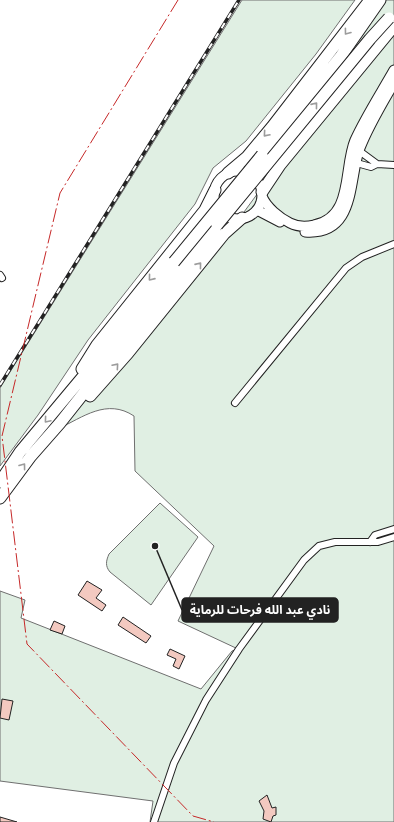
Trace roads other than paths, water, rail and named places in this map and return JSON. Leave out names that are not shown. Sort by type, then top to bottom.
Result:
[{"type":"highway","points":[[228,173],[247,157],[272,127],[370,0]]},
{"type":"highway","points":[[0,498],[31,456],[60,423],[120,338],[342,56],[380,0]]},
{"type":"highway","points":[[0,482],[20,452],[120,338],[350,63],[392,19]]},
{"type":"highway","points":[[262,194],[280,165],[392,19]]},
{"type":"highway","points":[[60,405],[97,345],[205,210],[215,190]]},
{"type":"highway","points":[[60,423],[77,410],[128,353],[224,234],[242,218]]},
{"type":"street","points":[[262,194],[257,210],[242,218],[227,216],[221,212],[216,205],[215,190],[222,177],[228,173],[237,171],[250,174],[259,183],[262,194],[278,215],[291,223],[306,226],[321,223],[333,216],[342,202],[356,149],[394,70]]},
{"type":"street","points":[[356,149],[394,83]]},
{"type":"street","points":[[356,149],[378,164]]},
{"type":"street","points":[[353,162],[371,167],[378,164],[394,165]]},
{"type":"street","points":[[257,210],[297,230],[313,232],[329,227],[336,222],[346,209],[352,194],[353,162]]},
{"type":"street","points":[[236,403],[346,268],[362,257],[394,244]]},
{"type":"street","points":[[370,542],[375,535],[394,528]]},
{"type":"street","points":[[154,822],[174,763],[206,700],[239,649],[304,560],[319,546],[335,542],[378,542],[394,537]]},
{"type":"railway","points":[[0,385],[239,0]]},
{"type":"place","name":"نادي عبد الله فرحات للرماية","points":[[155,546]]}]
